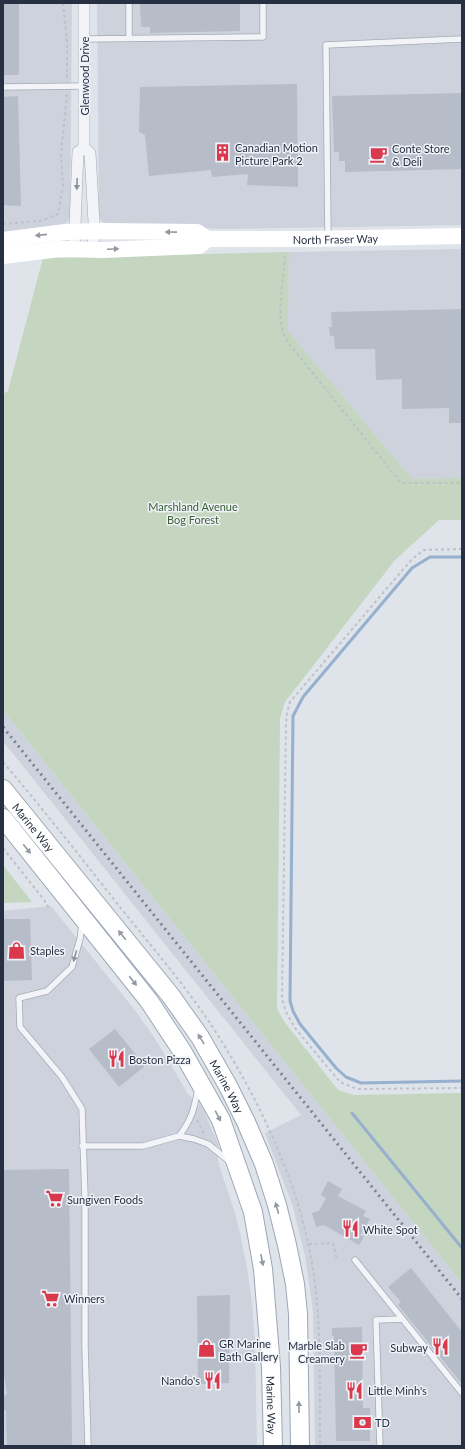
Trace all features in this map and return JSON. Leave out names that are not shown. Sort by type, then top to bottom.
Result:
[{"type":"main road","name":"Marine Way","points":[[3,789],[171,996],[200,1037],[228,1086],[246,1122],[264,1164],[273,1192],[287,1245],[295,1284],[298,1314],[300,1446]]},
{"type":"main road","name":"Marine Way","points":[[3,818],[149,1001],[167,1027],[221,1120],[253,1212],[263,1269],[271,1367],[273,1446]]},
{"type":"street","name":"Glenwood Drive","points":[[84,3],[84,148]]},
{"type":"street","name":"Glenwood Drive","points":[[84,148],[90,153],[94,231],[93,249]]},
{"type":"street","name":"Glenwood Drive","points":[[74,249],[78,152],[84,148]]},
{"type":"street","name":"North Fraser Way","points":[[3,240],[25,236],[94,231],[197,232],[208,239],[462,236]]},
{"type":"street","name":"North Fraser Way","points":[[3,256],[60,249],[199,246],[208,239]]},
{"type":"lane","points":[[129,3],[129,38]]},
{"type":"lane","points":[[84,39],[262,37],[263,3]]},
{"type":"lane","points":[[328,238],[326,45],[462,39]]},
{"type":"lane","points":[[3,87],[85,86]]},
{"type":"lane","points":[[83,918],[80,939],[72,967],[47,991],[18,998],[20,1027],[62,1077],[82,1109],[82,1146],[85,1198],[85,1346],[88,1446]]},
{"type":"lane","points":[[179,1136],[188,1124],[193,1112],[200,1082]]},
{"type":"lane","points":[[82,1146],[143,1146],[179,1136],[208,1144],[238,1168]]},
{"type":"lane","points":[[355,1260],[462,1393]]},
{"type":"lane","points":[[380,1446],[376,1320],[402,1319]]},
{"type":"path","points":[[3,224],[40,221],[58,214],[62,186],[61,154],[65,127],[67,86],[67,42],[63,3]]},
{"type":"path","points":[[285,256],[281,311],[282,334],[287,341],[401,483],[462,483]]},
{"type":"path","points":[[462,549],[424,550],[412,558],[290,702],[286,723],[282,999],[286,1012],[294,1028],[340,1082],[357,1089],[462,1088]]},
{"type":"path","points":[[3,848],[44,900],[48,908]]},
{"type":"path","points":[[197,1119],[205,1137]]},
{"type":"path","points":[[308,1244],[333,1243],[337,1260]]},
{"type":"shaded area","points":[[3,3],[72,3],[70,217],[63,225],[3,234]]},
{"type":"shaded area","points":[[97,3],[462,3],[462,225],[231,229],[113,227],[106,225],[101,220],[99,215]]},
{"type":"shaded area","points":[[462,249],[462,478],[412,479],[288,331],[289,252]]},
{"type":"shaded area","points":[[3,710],[462,1283],[462,1446],[315,1446],[313,1311],[305,1256],[293,1207],[265,1133],[301,1115],[3,741]]},
{"type":"shaded area","points":[[51,906],[134,1009],[149,1030],[188,1094],[202,1107],[218,1144],[218,1162],[240,1233],[252,1303],[255,1341],[257,1446],[3,1446],[3,911]]},
{"type":"green space","name":"Marshland Avenue Bog Forest","points":[[289,252],[288,331],[412,479],[462,478],[462,520],[439,520],[395,560],[285,702],[280,718],[277,1008],[283,1020],[338,1090],[354,1095],[462,1093],[462,1283],[3,710],[3,394],[8,391],[43,258]]},
{"type":"green space","points":[[3,865],[32,902],[3,903]]},
{"type":"building","points":[[3,3],[19,3],[19,75],[3,75]]},
{"type":"building","points":[[140,3],[240,3],[240,31],[150,33],[150,27],[141,27]]},
{"type":"building","name":"Canadian Motion Picture Park 2","points":[[297,84],[298,187],[247,185],[248,174],[212,177],[211,170],[149,176],[145,135],[139,132],[140,87]]},
{"type":"building","points":[[462,93],[462,169],[345,172],[345,161],[339,161],[339,152],[334,152],[332,96]]},
{"type":"building","points":[[18,96],[21,206],[3,205],[3,97]]},
{"type":"building","points":[[462,309],[462,423],[449,423],[449,408],[402,409],[402,379],[376,380],[375,349],[335,349],[334,336],[330,336],[329,327],[332,327],[331,312]]},
{"type":"building","name":"Staples","points":[[3,919],[30,919],[32,980],[3,981]]},
{"type":"building","points":[[115,1029],[145,1066],[119,1087],[89,1049]]},
{"type":"building","points":[[69,1169],[72,1446],[7,1446],[6,1410],[3,1410],[3,1396],[7,1394],[3,1367],[3,1170]]},
{"type":"building","points":[[328,1181],[342,1189],[338,1196],[366,1211],[363,1216],[370,1219],[360,1235],[364,1237],[359,1245],[324,1225],[316,1227],[312,1213],[319,1211],[326,1198],[321,1195]]},
{"type":"building","points":[[411,1268],[462,1332],[462,1384],[398,1305],[401,1302],[388,1287]]},
{"type":"building","points":[[230,1295],[229,1383],[198,1384],[197,1296]]},
{"type":"building","points":[[362,1327],[363,1408],[370,1408],[370,1441],[336,1441],[334,1336],[332,1336],[332,1328]]},
{"type":"waterway","points":[[462,557],[430,557],[412,568],[303,697],[293,716],[290,1001],[293,1011],[300,1024],[336,1068],[346,1077],[361,1083],[462,1081]]},
{"type":"waterway","points":[[352,1113],[462,1248]]},
{"type":"railway","points":[[3,727],[462,1299]]},
{"type":"place","name":"Canadian Motion Picture Park 2","points":[[222,153]]},
{"type":"place","name":"Conte Store & Deli","points":[[379,154]]},
{"type":"place","name":"Staples","points":[[17,950]]},
{"type":"place","name":"Boston Pizza","points":[[116,1059]]},
{"type":"place","name":"Sungiven Foods","points":[[54,1199]]},
{"type":"place","name":"White Spot","points":[[350,1229]]},
{"type":"place","name":"Winners","points":[[51,1298]]},
{"type":"place","name":"Subway","points":[[441,1347]]},
{"type":"place","name":"GR Marine Bath Gallery","points":[[206,1349]]},
{"type":"place","name":"Marble Slab Creamery","points":[[358,1351]]},
{"type":"place","name":"Nando's","points":[[213,1380]]},
{"type":"place","name":"Little Minh's","points":[[355,1390]]},
{"type":"place","name":"TD","points":[[362,1422]]}]
